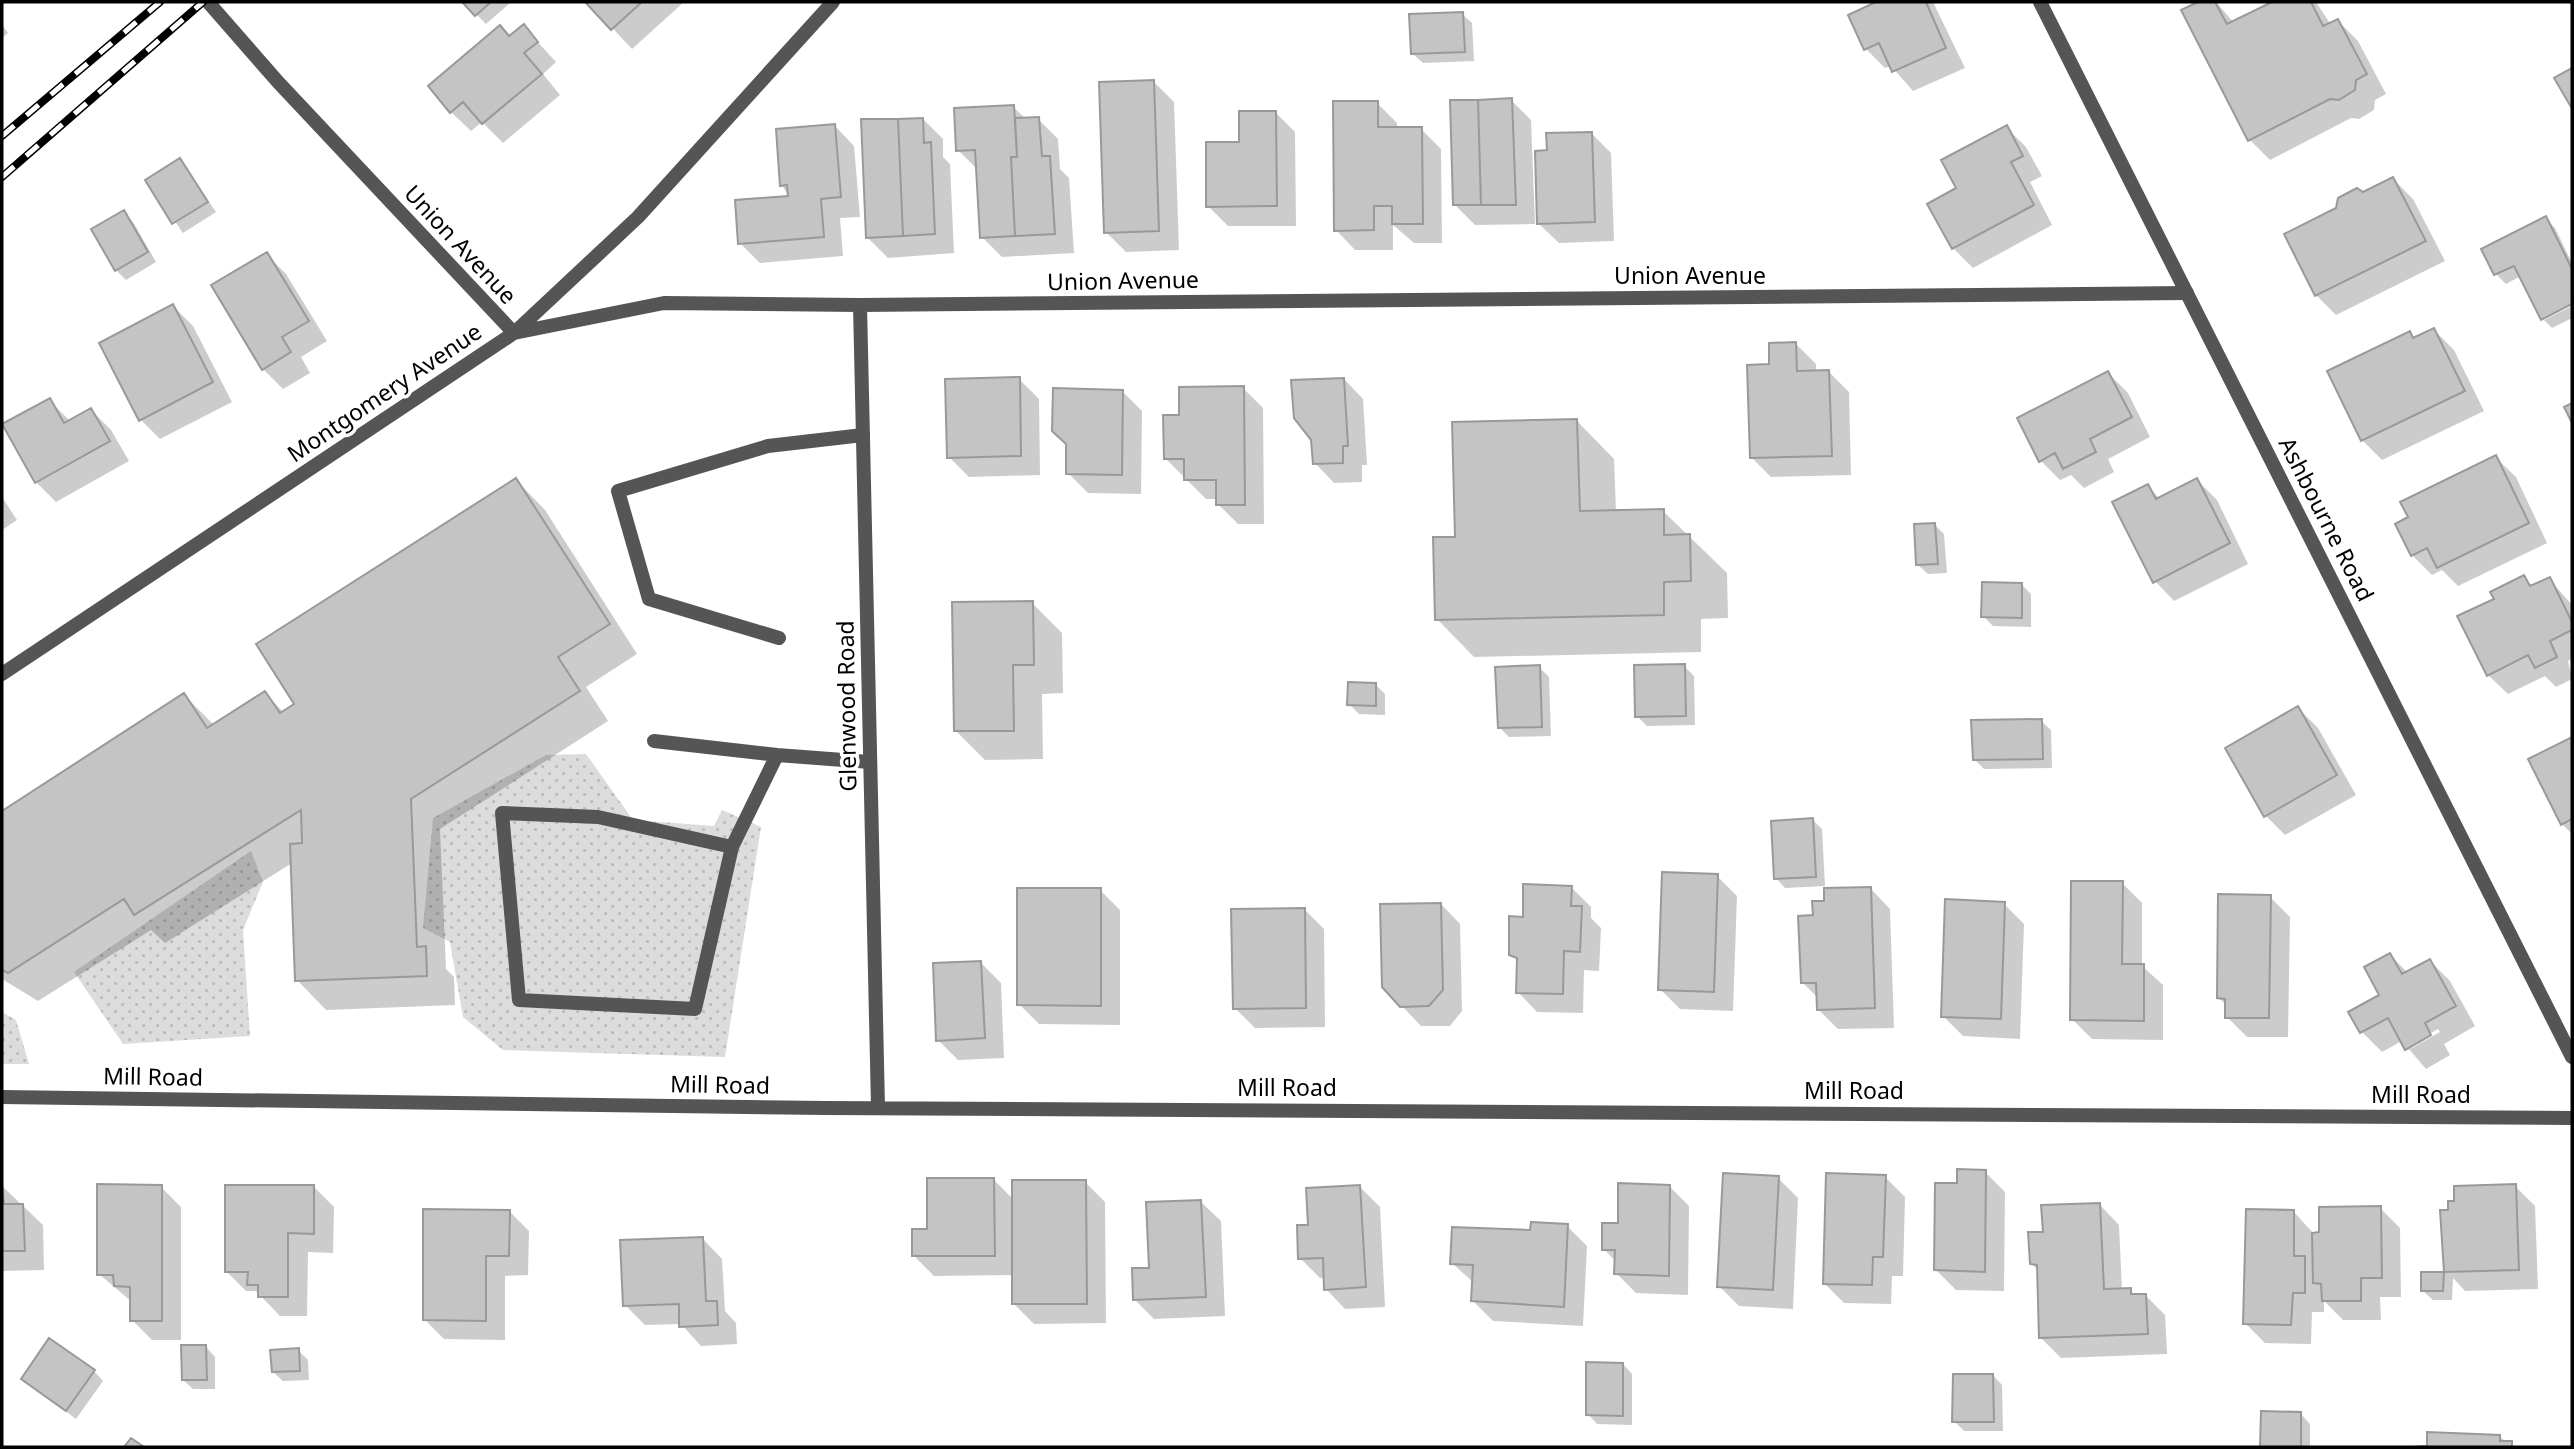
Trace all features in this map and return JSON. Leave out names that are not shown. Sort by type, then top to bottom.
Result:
[{"type":"street","name":"Union Avenue","points":[[208,2],[278,82],[514,333],[664,303],[860,305],[2187,293]]},
{"type":"street","name":"Montgomery Avenue","points":[[2,674],[514,333],[638,217],[833,2]]},
{"type":"street","name":"Ashbourne Road","points":[[2040,2],[2572,1057]]},
{"type":"street","name":"Glenwood Road","points":[[860,305],[878,1107]]},
{"type":"street","points":[[779,638],[649,599],[618,491],[768,446],[863,435]]},
{"type":"street","points":[[654,741],[870,762]]},
{"type":"street","points":[[732,846],[598,817],[502,813],[519,1000],[695,1009],[732,846],[777,755]]},
{"type":"street","name":"Mill Road","points":[[2,1097],[878,1107],[2572,1118]]},
{"type":"shaded area","points":[[586,754],[633,820],[714,826],[722,810],[761,827],[725,1057],[503,1050],[463,1017],[450,942],[423,928],[433,818],[546,755]]},
{"type":"shaded area","points":[[251,851],[263,882],[243,930],[250,1036],[123,1044],[74,972]]},
{"type":"shaded area","points":[[2,1012],[16,1020],[29,1064],[2,1064]]},
{"type":"building","points":[[462,2],[491,2],[475,16]]},
{"type":"building","points":[[585,2],[642,2],[611,30]]},
{"type":"building","points":[[1876,2],[1926,2],[1946,48],[1892,72],[1879,43],[1864,50],[1848,15]]},
{"type":"building","points":[[2198,2],[2215,2],[2227,24],[2272,2],[2311,2],[2323,26],[2338,19],[2367,74],[2356,80],[2355,90],[2339,100],[2330,99],[2248,141],[2181,10]]},
{"type":"building","points":[[1463,12],[1465,52],[1411,54],[1409,14]]},
{"type":"building","points":[[524,24],[538,42],[524,53],[542,74],[482,124],[463,102],[450,113],[428,86],[500,25],[509,36]]},
{"type":"building","points":[[2572,68],[2572,106],[2571,107],[2554,78]]},
{"type":"building","points":[[1154,80],[1159,231],[1104,233],[1099,82]]},
{"type":"building","points":[[1512,98],[1516,205],[1481,205],[1478,100]]},
{"type":"building","points":[[1450,100],[1478,100],[1481,205],[1453,205]]},
{"type":"building","points":[[1333,101],[1378,101],[1378,127],[1422,127],[1423,224],[1392,224],[1392,206],[1374,206],[1374,230],[1334,231]]},
{"type":"building","points":[[1014,105],[1017,157],[1011,157],[1015,236],[980,238],[975,150],[956,151],[954,108]]},
{"type":"building","points":[[1239,111],[1276,111],[1277,206],[1206,207],[1206,142],[1239,142]]},
{"type":"building","points":[[1039,117],[1042,156],[1050,156],[1055,234],[1015,236],[1011,157],[1017,157],[1015,118]]},
{"type":"building","points":[[923,118],[924,143],[931,142],[935,234],[903,236],[898,119]]},
{"type":"building","points":[[861,119],[898,119],[903,236],[866,238]]},
{"type":"building","points":[[835,124],[841,197],[821,199],[824,237],[738,244],[735,200],[788,196],[787,185],[780,186],[776,129]]},
{"type":"building","points":[[2007,125],[2023,156],[2011,162],[2034,205],[1952,249],[1927,204],[1956,188],[1941,160]]},
{"type":"building","points":[[1592,132],[1595,222],[1537,224],[1535,151],[1547,150],[1546,133]]},
{"type":"building","points":[[180,158],[208,202],[172,224],[145,180]]},
{"type":"building","points":[[2393,177],[2426,241],[2315,296],[2284,234],[2336,208],[2338,198],[2357,188],[2363,192]]},
{"type":"building","points":[[124,210],[148,252],[115,271],[91,229]]},
{"type":"building","points":[[2546,216],[2572,269],[2572,304],[2541,320],[2514,266],[2494,275],[2481,249]]},
{"type":"building","points":[[267,252],[309,321],[282,337],[291,352],[262,370],[211,285]]},
{"type":"building","points":[[173,304],[213,382],[139,421],[99,343]]},
{"type":"building","points":[[2434,328],[2465,391],[2361,441],[2327,371],[2410,331],[2413,338]]},
{"type":"building","points":[[1796,342],[1797,371],[1829,370],[1832,456],[1750,458],[1747,365],[1769,364],[1769,343]]},
{"type":"building","points":[[2108,371],[2132,417],[2090,439],[2096,452],[2063,469],[2055,453],[2039,462],[2017,418]]},
{"type":"building","points":[[1020,377],[1021,456],[947,458],[945,379]]},
{"type":"building","points":[[1344,378],[1348,446],[1343,446],[1343,463],[1313,464],[1311,440],[1294,418],[1291,380]]},
{"type":"building","points":[[1244,386],[1245,505],[1216,505],[1216,480],[1184,480],[1184,459],[1164,459],[1163,415],[1179,415],[1179,387]]},
{"type":"building","points":[[1053,388],[1123,390],[1122,475],[1066,474],[1066,444],[1052,431]]},
{"type":"building","points":[[50,398],[64,423],[91,408],[110,441],[35,483],[2,424]]},
{"type":"building","points":[[2572,403],[2572,423],[2564,407]]},
{"type":"building","points":[[1577,419],[1580,511],[1664,509],[1664,535],[1690,534],[1691,581],[1664,582],[1664,615],[1435,620],[1433,537],[1455,537],[1452,422]]},
{"type":"building","points":[[2496,455],[2529,523],[2437,568],[2427,548],[2411,556],[2395,524],[2408,517],[2400,502]]},
{"type":"building","points":[[516,478],[610,624],[558,657],[580,691],[411,799],[417,947],[426,946],[427,976],[295,981],[290,844],[302,843],[301,810],[134,915],[124,899],[8,973],[2,970],[2,811],[184,693],[207,728],[265,691],[280,713],[294,704],[256,644]]},
{"type":"building","points":[[2197,478],[2230,543],[2153,583],[2112,502],[2148,484],[2156,499]]},
{"type":"building","points":[[1935,523],[1938,564],[1916,565],[1914,524]]},
{"type":"building","points":[[2524,575],[2530,586],[2550,577],[2572,622],[2572,630],[2550,641],[2557,657],[2535,668],[2528,655],[2487,676],[2457,616],[2494,599],[2490,592]]},
{"type":"building","points":[[1982,582],[2022,583],[2022,618],[1981,617]]},
{"type":"building","points":[[1033,601],[1034,665],[1013,665],[1014,731],[954,731],[952,602]]},
{"type":"building","points":[[1685,664],[1686,716],[1635,717],[1634,665]]},
{"type":"building","points":[[1540,665],[1542,727],[1498,728],[1495,667]]},
{"type":"building","points":[[1348,682],[1376,683],[1376,706],[1347,705]]},
{"type":"building","points":[[2298,706],[2337,775],[2264,817],[2225,748]]},
{"type":"building","points":[[2042,719],[2043,759],[1973,760],[1971,720]]},
{"type":"building","points":[[2572,737],[2572,819],[2561,825],[2528,759]]},
{"type":"building","points":[[1813,818],[1816,877],[1774,879],[1771,821]]},
{"type":"building","points":[[1662,872],[1718,874],[1714,992],[1658,990]]},
{"type":"building","points":[[2071,881],[2123,881],[2122,964],[2144,964],[2144,1021],[2070,1020]]},
{"type":"building","points":[[1523,884],[1572,886],[1571,906],[1582,906],[1580,952],[1564,951],[1563,994],[1516,993],[1517,958],[1509,955],[1509,916],[1523,917]]},
{"type":"building","points":[[1871,887],[1875,1008],[1817,1010],[1816,983],[1801,983],[1798,916],[1813,915],[1812,901],[1824,901],[1824,888]]},
{"type":"building","points":[[1017,888],[1101,888],[1101,1006],[1017,1005]]},
{"type":"building","points":[[2218,894],[2271,895],[2269,1018],[2225,1018],[2225,999],[2217,998]]},
{"type":"building","points":[[1945,899],[2005,902],[2001,1019],[1941,1017]]},
{"type":"building","points":[[1441,903],[1443,990],[1429,1006],[1400,1007],[1382,987],[1380,904]]},
{"type":"building","points":[[1305,908],[1306,1008],[1233,1009],[1231,909]]},
{"type":"building","points":[[2390,953],[2402,974],[2430,959],[2456,1006],[2425,1023],[2431,1035],[2405,1050],[2388,1018],[2360,1033],[2348,1012],[2379,995],[2364,967]]},
{"type":"building","points":[[981,961],[985,1038],[936,1041],[933,963]]},
{"type":"building","points":[[1957,1169],[1986,1170],[1985,1272],[1934,1270],[1935,1183],[1957,1183]]},
{"type":"building","points":[[1723,1173],[1779,1176],[1773,1290],[1717,1287]]},
{"type":"building","points":[[1826,1173],[1886,1175],[1883,1257],[1873,1257],[1872,1285],[1823,1284]]},
{"type":"building","points":[[927,1178],[994,1178],[995,1256],[912,1256],[912,1229],[927,1229]]},
{"type":"building","points":[[1012,1180],[1086,1180],[1087,1304],[1012,1304]]},
{"type":"building","points":[[1618,1183],[1670,1185],[1669,1276],[1614,1274],[1615,1250],[1602,1250],[1602,1223],[1618,1223]]},
{"type":"building","points":[[2,1184],[4,1204],[23,1204],[25,1251],[2,1251]]},
{"type":"building","points":[[97,1184],[162,1185],[162,1321],[130,1321],[130,1287],[114,1286],[113,1275],[97,1275]]},
{"type":"building","points":[[2516,1184],[2519,1270],[2444,1272],[2440,1210],[2448,1210],[2448,1201],[2454,1201],[2454,1186]]},
{"type":"building","points":[[225,1185],[314,1185],[314,1234],[288,1233],[288,1297],[258,1297],[258,1285],[247,1285],[248,1272],[225,1272]]},
{"type":"building","points":[[1360,1185],[1366,1287],[1324,1290],[1323,1258],[1298,1259],[1297,1225],[1308,1225],[1306,1188]]},
{"type":"building","points":[[1201,1200],[1206,1297],[1133,1300],[1132,1268],[1149,1268],[1146,1202]]},
{"type":"building","points":[[2100,1203],[2104,1289],[2131,1288],[2131,1294],[2146,1294],[2148,1334],[2039,1338],[2037,1265],[2030,1264],[2028,1232],[2043,1232],[2041,1205]]},
{"type":"building","points":[[2381,1206],[2382,1278],[2361,1278],[2361,1301],[2322,1301],[2321,1284],[2313,1283],[2312,1233],[2319,1232],[2319,1207]]},
{"type":"building","points":[[423,1209],[510,1210],[509,1256],[486,1256],[486,1321],[423,1320]]},
{"type":"building","points":[[2246,1209],[2294,1210],[2294,1256],[2305,1256],[2305,1293],[2293,1293],[2291,1325],[2243,1324]]},
{"type":"building","points":[[1531,1222],[1568,1224],[1564,1307],[1471,1301],[1473,1265],[1450,1264],[1452,1227],[1530,1230]]},
{"type":"building","points":[[703,1237],[706,1301],[717,1301],[718,1325],[679,1327],[679,1304],[623,1306],[620,1240]]},
{"type":"building","points":[[2421,1272],[2444,1272],[2443,1291],[2421,1291]]},
{"type":"building","points":[[49,1338],[95,1370],[66,1411],[21,1379]]},
{"type":"building","points":[[181,1345],[206,1345],[207,1380],[182,1380]]},
{"type":"building","points":[[299,1348],[300,1371],[272,1372],[270,1350]]},
{"type":"building","points":[[1586,1362],[1623,1363],[1623,1416],[1586,1415]]},
{"type":"building","points":[[1953,1374],[1993,1374],[1994,1422],[1952,1422]]},
{"type":"building","points":[[2261,1411],[2301,1412],[2301,1447],[2260,1447]]},
{"type":"building","points":[[2427,1432],[2500,1435],[2500,1441],[2512,1441],[2512,1447],[2412,1447],[2427,1446]]},
{"type":"building","points":[[131,1438],[144,1447],[124,1447]]},
{"type":"railway","points":[[2,136],[160,2]]},
{"type":"railway","points":[[2,177],[203,2]]}]
